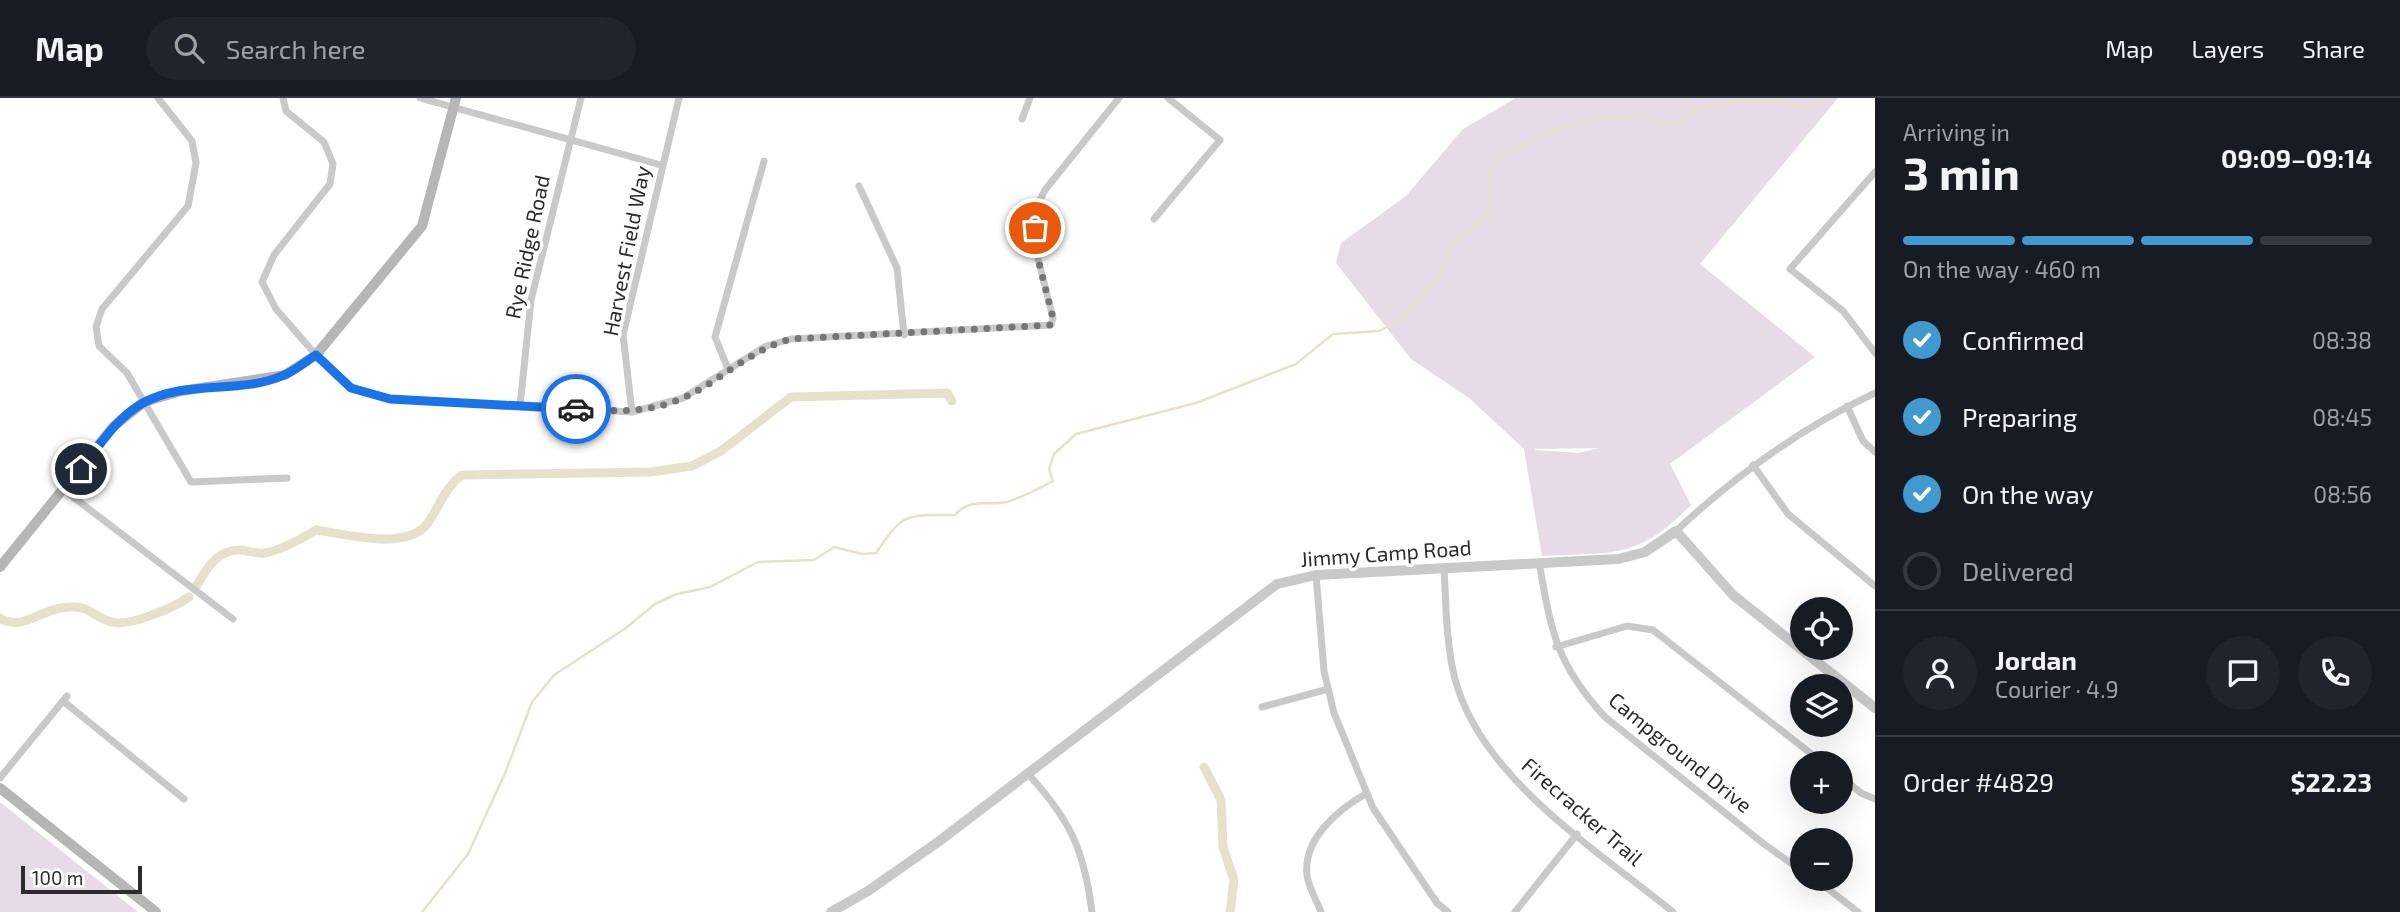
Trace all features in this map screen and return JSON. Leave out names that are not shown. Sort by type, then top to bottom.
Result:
[{"type":"main road","points":[[0,567],[114,426],[144,402],[181,391],[275,378],[316,355],[422,226],[454,103]]},
{"type":"main road","points":[[0,788],[156,912]]},
{"type":"street","points":[[158,98],[192,141],[196,163],[188,206],[102,309],[96,327],[99,346],[127,373],[191,482],[287,478]]},
{"type":"street","points":[[283,98],[286,111],[324,142],[333,164],[330,184],[274,256],[262,282],[276,309],[316,355],[351,388],[390,399],[632,412],[683,398],[766,346],[791,339],[1051,325],[1053,318],[1035,247],[1036,208],[1045,190],[1119,98]]},
{"type":"street","points":[[420,98],[454,103],[661,165]]},
{"type":"street","name":"Rye Ridge Road","points":[[520,406],[531,300],[581,98]]},
{"type":"street","name":"Harvest Field Way","points":[[632,412],[624,335],[661,165],[679,98]]},
{"type":"street","points":[[1022,119],[1030,98]]},
{"type":"street","points":[[1154,219],[1220,140],[1168,98]]},
{"type":"street","points":[[728,369],[715,337],[764,161]]},
{"type":"street","points":[[1875,172],[1790,269],[1843,311],[1875,353]]},
{"type":"street","points":[[1867,183],[1875,190]]},
{"type":"street","points":[[859,186],[897,268],[904,335]]},
{"type":"street","name":"Jimmy Camp Road","points":[[831,912],[868,891],[1029,775],[1277,584],[1316,575],[1618,559],[1645,552],[1676,531],[1753,465],[1847,406],[1875,393]]},
{"type":"street","points":[[1847,406],[1863,441],[1875,452]]},
{"type":"street","points":[[1753,465],[1788,514],[1875,586]]},
{"type":"street","points":[[64,490],[233,619]]},
{"type":"street","points":[[1676,531],[1733,595],[1875,708]]},
{"type":"street","name":"Campground Drive","points":[[1539,562],[1556,647],[1583,694],[1605,717],[1790,862]]},
{"type":"street","name":"Firecracker Trail","points":[[1444,568],[1448,631],[1455,680],[1475,729],[1508,774],[1673,912]]},
{"type":"street","points":[[1316,575],[1324,671],[1334,713],[1373,808],[1437,902],[1448,912]]},
{"type":"street","points":[[1556,647],[1627,626],[1653,630],[1808,751]]},
{"type":"street","points":[[1262,707],[1328,689]]},
{"type":"street","points":[[0,778],[65,698],[184,799]]},
{"type":"street","points":[[1029,775],[1067,820],[1087,873],[1092,912]]},
{"type":"street","points":[[1853,787],[1875,799]]},
{"type":"street","points":[[1321,912],[1307,875],[1312,847],[1325,825],[1348,804],[1367,793]]},
{"type":"street","points":[[1515,912],[1577,834]]},
{"type":"street","points":[[1831,891],[1858,912]]},
{"type":"shaded area","points":[[1516,98],[1838,98],[1700,264],[1815,357],[1670,464],[1691,505],[1655,536],[1639,544],[1607,553],[1542,556],[1524,449],[1469,398],[1411,359],[1336,263],[1341,243],[1406,196],[1463,129]],"holes":[[[1599,448],[1579,453],[1535,450],[1535,449]]]},
{"type":"shaded area","points":[[0,802],[138,912],[0,912]]},
{"type":"waterway","points":[[422,912],[468,854],[506,771],[532,702],[554,675],[626,628],[655,604],[677,594],[710,587],[758,562],[814,560],[834,547],[862,554],[876,553],[894,529],[908,518],[955,515],[973,504],[1007,502],[1053,481],[1049,469],[1054,454],[1076,434],[1196,403],[1296,364],[1333,334],[1379,331],[1401,319],[1437,279],[1453,244],[1487,215],[1492,191],[1489,174],[1501,155],[1546,133],[1600,118],[1623,119],[1640,113],[1660,125],[1677,124],[1699,109],[1742,100],[1765,103],[1781,100],[1803,109],[1828,98]]},
{"type":"waterway","points":[[197,585],[210,565],[226,552],[271,552],[316,530],[374,539],[405,537],[418,532],[427,524],[447,492],[462,475],[651,472],[692,466],[721,451],[791,397],[947,393],[952,401]]},
{"type":"waterway","points":[[0,618],[8,622],[23,622],[54,610],[79,607],[105,620],[130,622],[174,606],[189,597]]},
{"type":"waterway","points":[[1204,767],[1221,800],[1223,847],[1234,880],[1230,912]]},
{"type":"way so far","points":[[576,409],[632,412],[683,398],[766,346],[791,339],[1051,325],[1053,318],[1035,247],[1035,228]]},
{"type":"route","points":[[81,469],[114,426],[144,402],[181,391],[285,375],[316,355],[351,388],[390,399],[576,409]]}]
